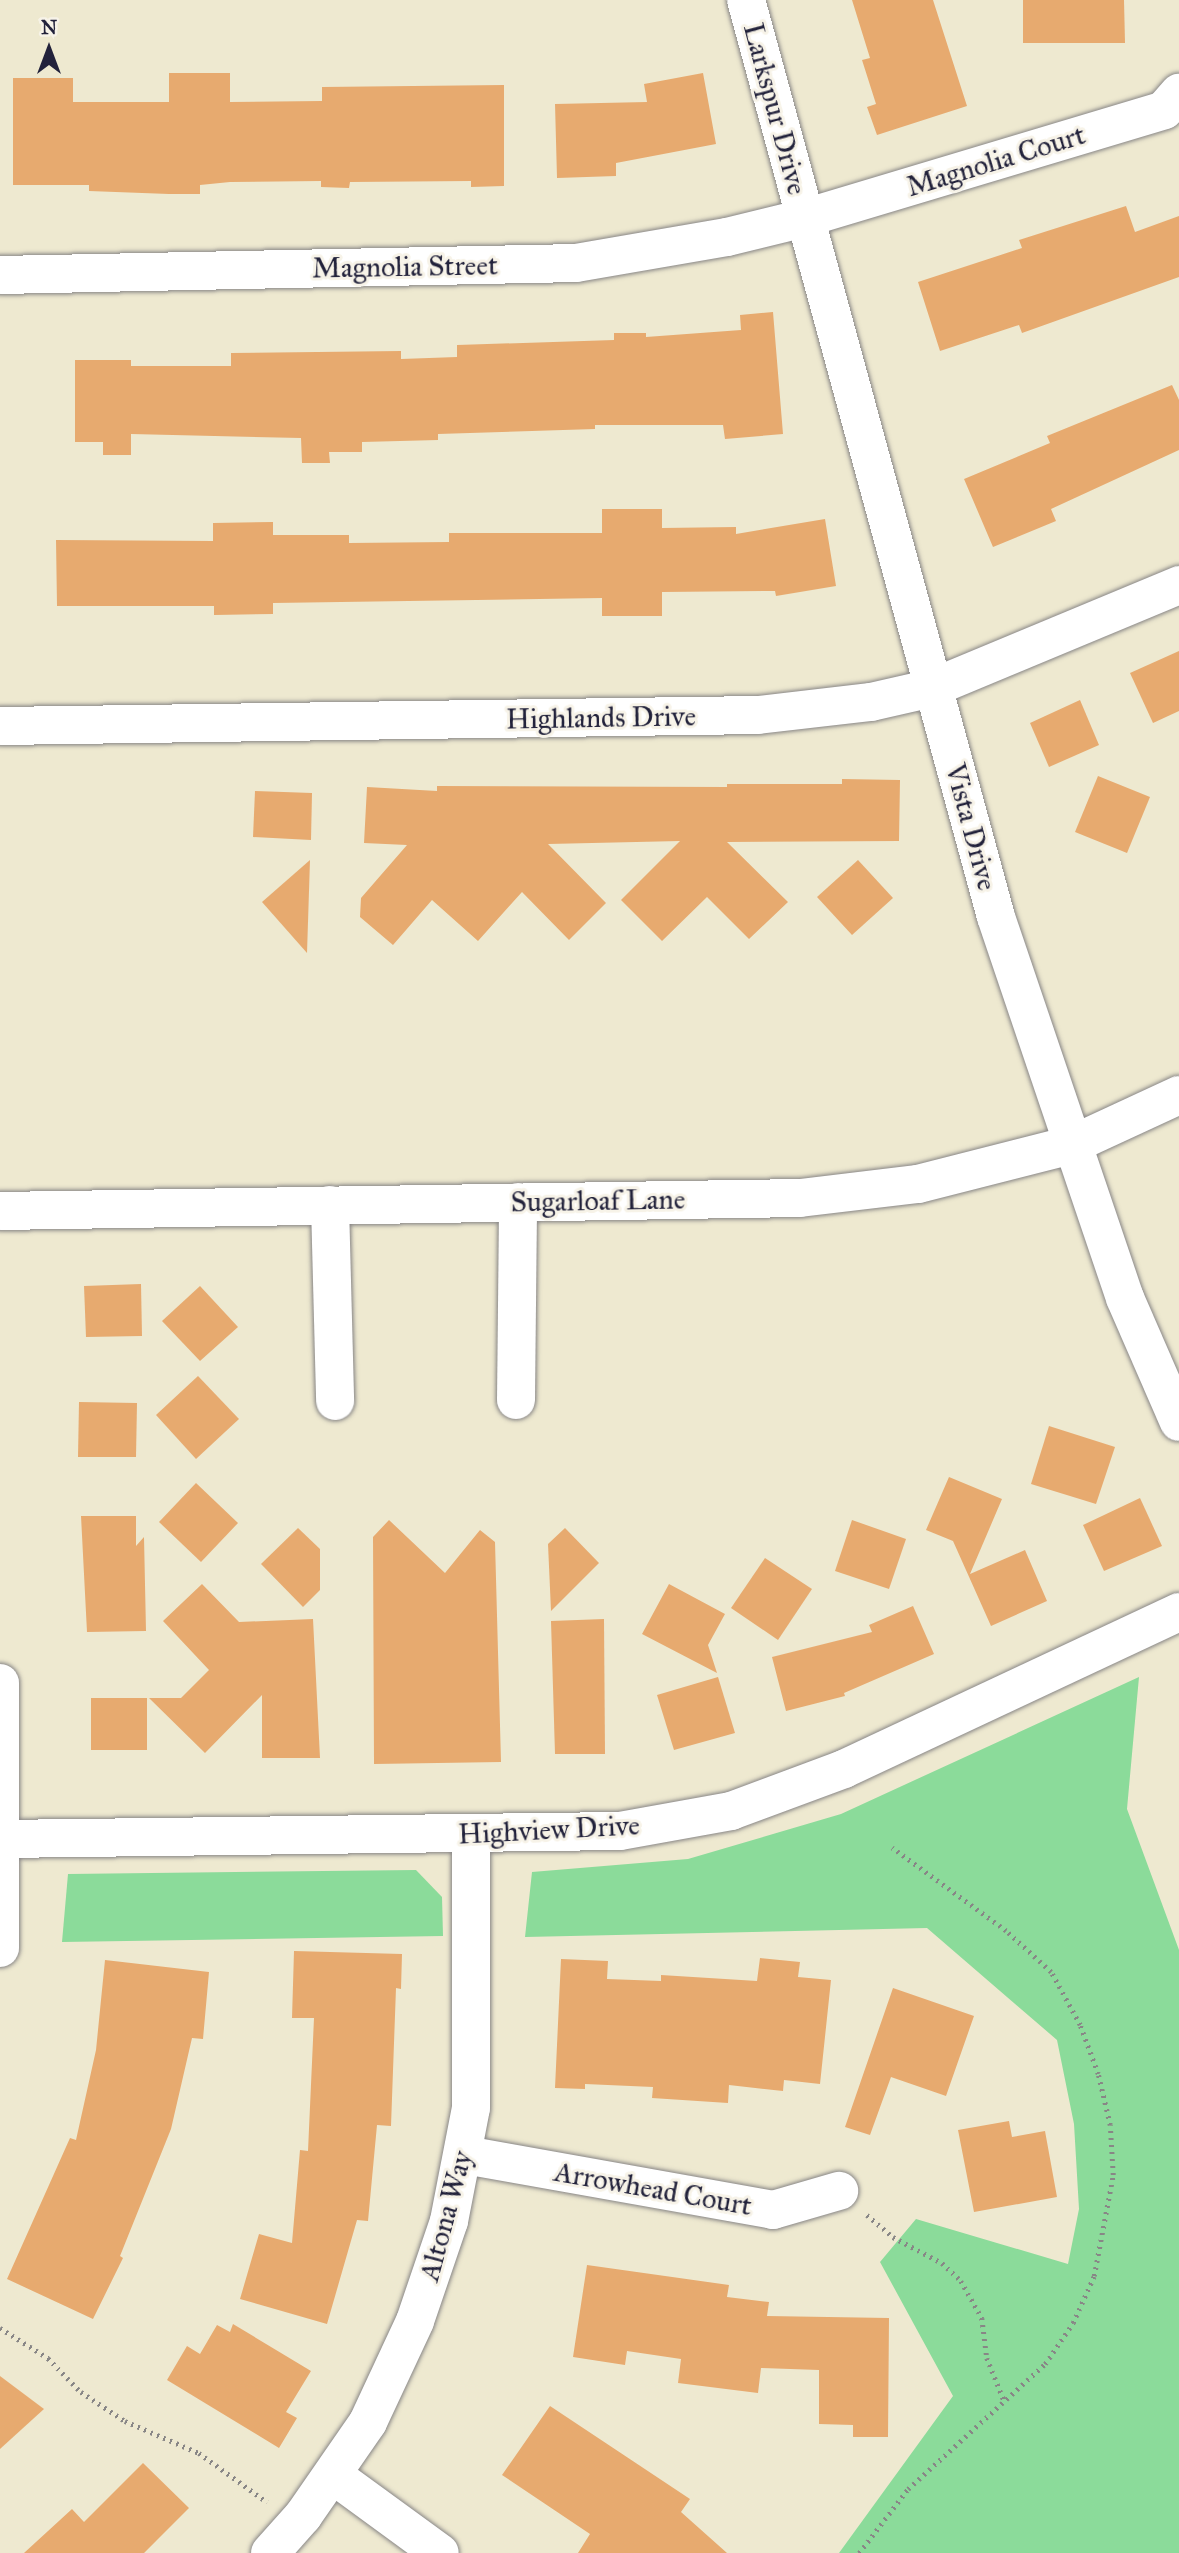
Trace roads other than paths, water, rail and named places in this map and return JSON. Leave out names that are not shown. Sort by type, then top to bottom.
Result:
[{"type":"street","name":"Larkspur Drive","points":[[746,0],[805,218]]},
{"type":"street","name":"Magnolia Court","points":[[805,218],[1164,110],[1179,93]]},
{"type":"street","name":"Magnolia Street","points":[[0,275],[576,263],[727,237],[805,218]]},
{"type":"street","name":"Vista Drive","points":[[805,218],[996,917],[1125,1298],[1179,1422]]},
{"type":"street","name":"Highlands Drive","points":[[0,726],[758,715],[872,702],[932,688],[1179,585]]},
{"type":"street","name":"Sugarloaf Lane","points":[[0,1211],[800,1198],[918,1184],[1071,1145],[1179,1096]]},
{"type":"street","points":[[516,1400],[518,1202]]},
{"type":"street","points":[[330,1205],[335,1401]]},
{"type":"street","name":"Highview Drive","points":[[1,1838],[471,1835],[620,1831],[731,1811],[844,1769],[1179,1612]]},
{"type":"street","points":[[0,1683],[0,1948]]},
{"type":"street","name":"Altona Way","points":[[270,2553],[333,2475],[368,2422],[415,2321],[449,2221],[465,2155],[471,2108],[471,1835]]},
{"type":"street","name":"Arrowhead Court","points":[[465,2155],[774,2210],[839,2191]]},
{"type":"street","points":[[333,2475],[440,2553]]}]
